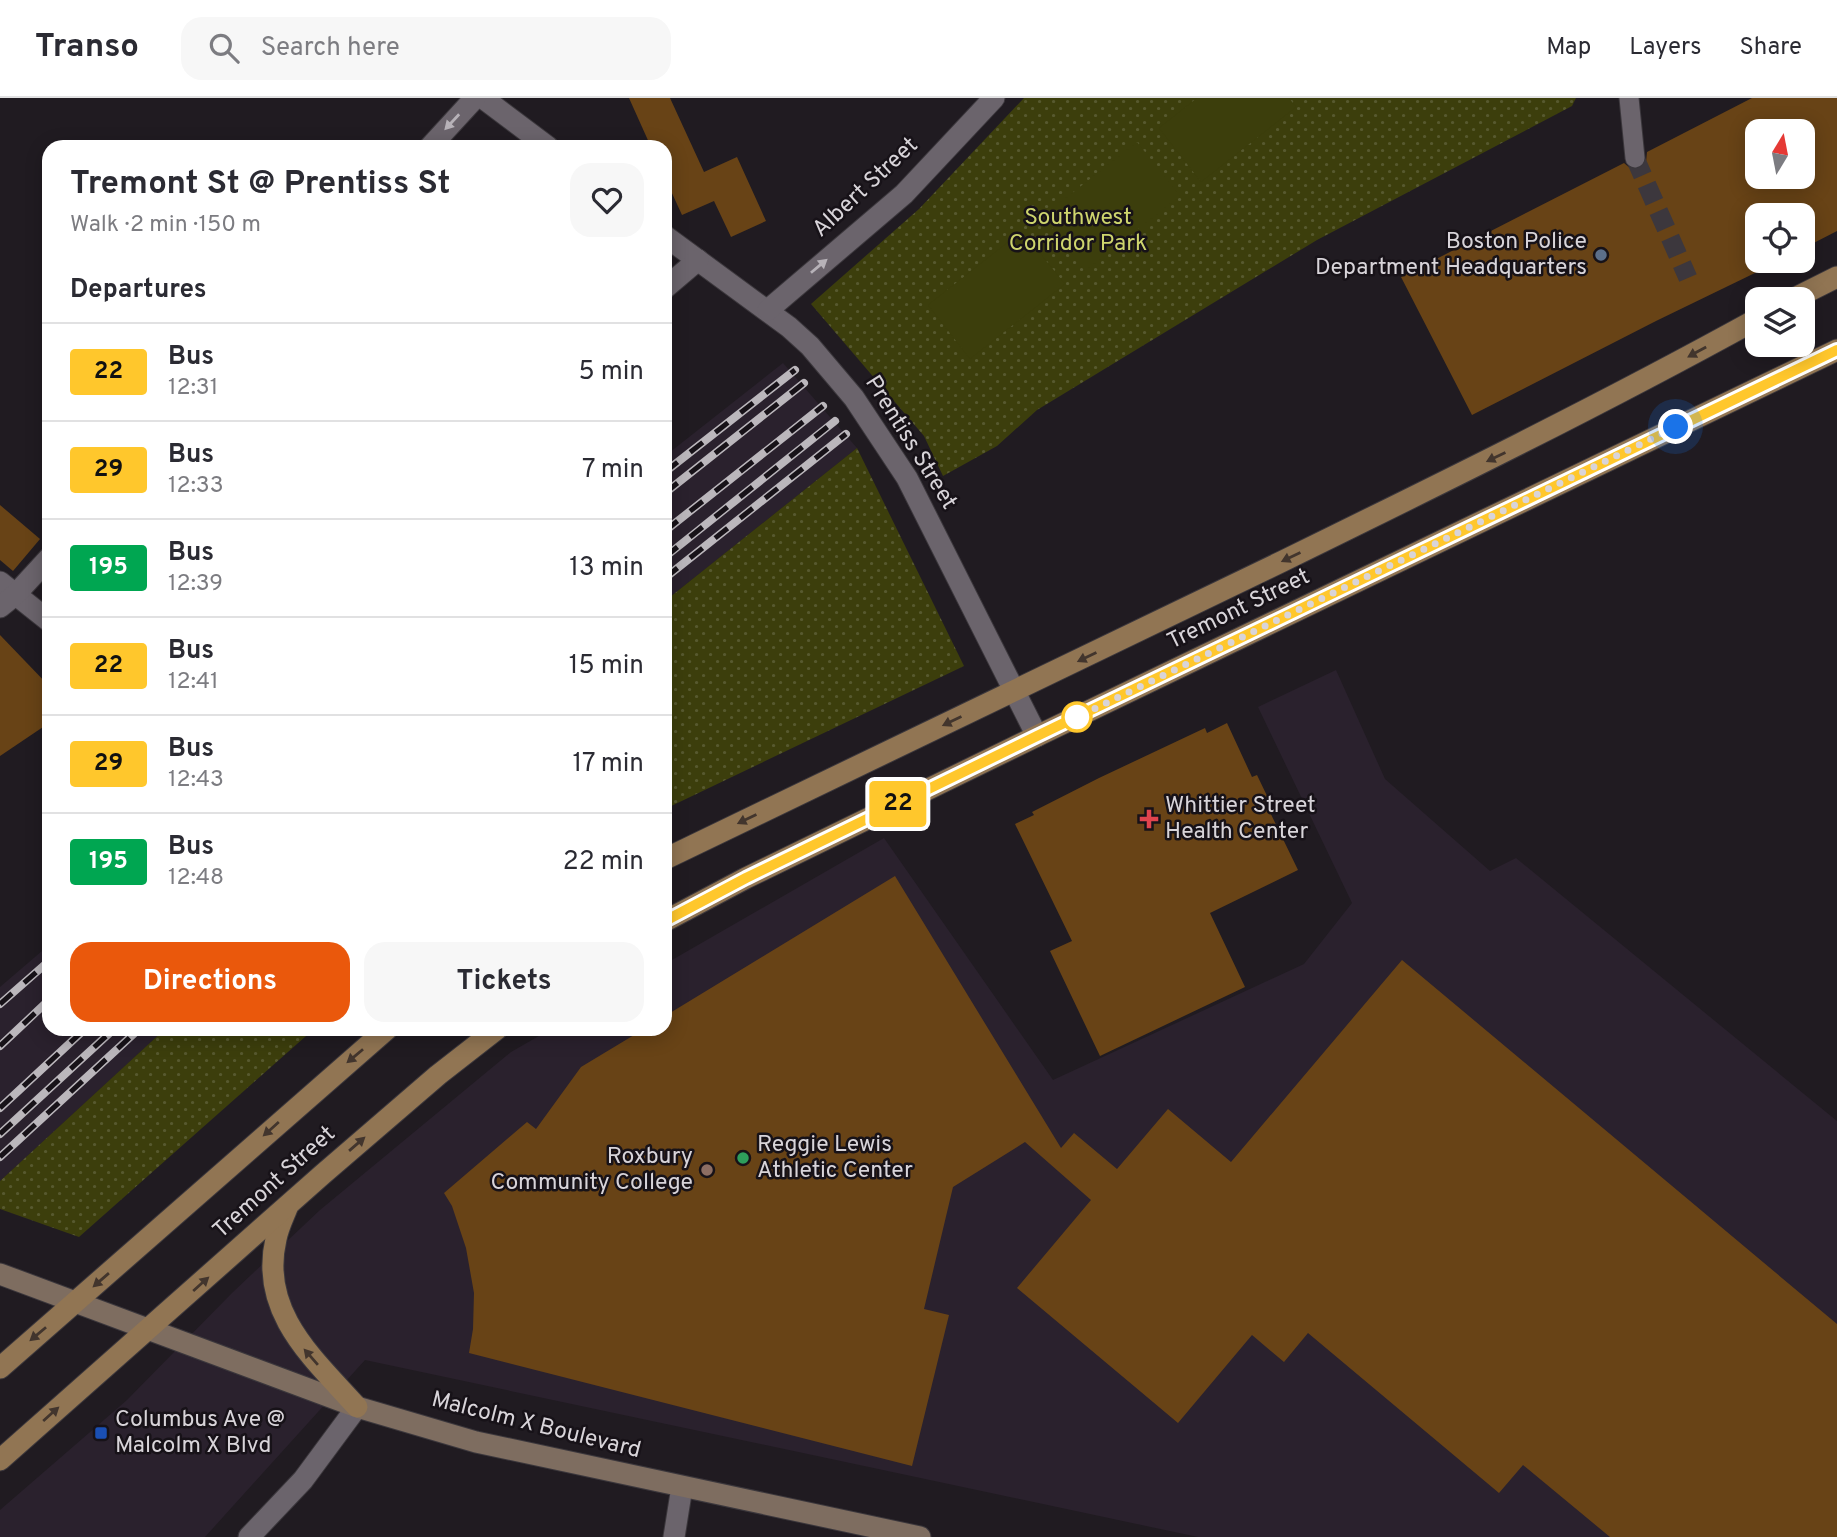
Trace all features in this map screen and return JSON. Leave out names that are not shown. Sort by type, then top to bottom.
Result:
[{"type":"main road","points":[[1815,288],[1837,277]]},
{"type":"main road","name":"Tremont Street","points":[[672,856],[1572,419],[1745,325]]},
{"type":"main road","name":"Tremont Street","points":[[672,917],[746,878],[1037,736],[1837,350]]},
{"type":"main road","name":"Tremont Street","points":[[0,1368],[379,1036]]},
{"type":"main road","name":"Tremont Street","points":[[0,1460],[287,1206],[438,1075],[488,1036]]},
{"type":"main road","points":[[287,1206],[276,1238],[273,1261],[279,1307],[300,1343],[357,1407]]},
{"type":"main road","points":[[0,1274],[150,1329]]},
{"type":"main road","name":"Malcolm X Boulevard","points":[[150,1329],[357,1407],[476,1442],[920,1537]]},
{"type":"street","points":[[436,140],[475,98]]},
{"type":"street","points":[[483,98],[539,140]]},
{"type":"street","name":"Albert Street","points":[[768,310],[904,194],[994,98]]},
{"type":"street","points":[[1629,98],[1635,158]]},
{"type":"street","name":"Prentiss Street","points":[[672,241],[768,310],[810,346],[854,398],[907,478],[1037,736]]},
{"type":"street","points":[[672,282],[698,260]]},
{"type":"street","points":[[42,564],[5,595],[42,617]]},
{"type":"street","points":[[249,1537],[303,1480],[357,1407]]},
{"type":"street","points":[[674,1537],[682,1488]]},
{"type":"shaded area","points":[[783,363],[857,448],[672,595],[672,450]]},
{"type":"shaded area","points":[[1336,670],[1385,779],[1490,871],[1516,858],[1837,1121],[1837,1537],[1198,1537],[365,1360],[205,1537],[0,1537],[0,1510],[127,1400],[232,1293],[320,1210],[511,1052],[539,1036],[672,1036],[672,960],[884,838],[1053,1080],[1304,964],[1352,903],[1258,707]]},
{"type":"shaded area","points":[[42,951],[42,1036],[157,1036],[0,1181],[0,987]]},
{"type":"green space","name":"Southwest Corridor Park","points":[[1024,98],[1576,98],[1572,106],[1317,240],[1037,410],[997,446],[943,476],[924,436],[811,304],[919,209]]},
{"type":"green space","points":[[1197,98],[1289,98],[1296,107],[1201,182],[1159,128]]},
{"type":"green space","points":[[1137,142],[1180,196],[1085,271],[1043,216]]},
{"type":"green space","points":[[1022,231],[1065,284],[970,359],[928,305]]},
{"type":"green space","points":[[857,448],[964,666],[672,806],[672,595]]},
{"type":"green space","points":[[157,1036],[306,1036],[79,1237],[0,1209],[0,1181]]},
{"type":"building","points":[[629,98],[670,98],[704,172],[737,157],[766,221],[731,237],[714,201],[682,215],[672,193],[672,140],[648,140]]},
{"type":"building","name":"Boston Police Department Headquarters","points":[[1752,98],[1837,98],[1837,231],[1815,242],[1815,203],[1745,203],[1745,273],[1755,273],[1472,415],[1401,277],[1624,163],[1631,169],[1642,168],[1647,152]]},
{"type":"building","points":[[0,505],[40,539],[13,571],[0,560]]},
{"type":"building","points":[[0,635],[42,679],[42,728],[0,756]]},
{"type":"building","points":[[1227,723],[1252,777],[1257,775],[1269,800],[1265,802],[1298,870],[1210,913],[1245,987],[1100,1056],[1050,951],[1072,941],[1015,824],[1034,815],[1032,812],[1099,778],[1205,728],[1207,733]]},
{"type":"building","points":[[895,876],[1061,1148],[1074,1133],[1117,1169],[1168,1109],[1231,1162],[1402,960],[1837,1324],[1837,1537],[1610,1537],[1523,1465],[1499,1493],[1308,1333],[1284,1362],[1252,1335],[1178,1423],[1017,1288],[1091,1200],[1025,1142],[953,1187],[924,1309],[949,1315],[912,1466],[469,1353],[474,1293],[466,1248],[452,1206],[444,1193],[527,1122],[536,1129],[581,1067],[632,1036],[672,1036],[672,1012]]},
{"type":"tunnel","points":[[1635,158],[1688,278]]},
{"type":"railway","points":[[672,467],[795,370]]},
{"type":"railway","points":[[672,487],[804,383]]},
{"type":"railway","points":[[672,525],[823,406]]},
{"type":"railway","points":[[672,551],[835,421]]},
{"type":"railway","points":[[672,572],[846,434]]},
{"type":"railway","points":[[0,1004],[42,967]]},
{"type":"railway","points":[[0,1046],[42,1007]]},
{"type":"railway","points":[[0,1108],[77,1036]]},
{"type":"railway","points":[[0,1134],[106,1036]]},
{"type":"railway","points":[[0,1157],[131,1036]]},
{"type":"bus line","name":"22","points":[[672,917],[746,878],[1037,736],[1837,350]]},
{"type":"place","name":"Boston Police Department Headquarters","points":[[1601,255]]},
{"type":"place","name":"Whittier Street Health Center","points":[[1149,819]]},
{"type":"place","name":"Reggie Lewis Athletic Center","points":[[743,1158]]},
{"type":"place","name":"Roxbury Community College","points":[[707,1170]]},
{"type":"place","name":"Columbus Ave @ Malcolm X Blvd","points":[[101,1433]]},
{"type":"route","points":[[1077,717],[1069,721],[1676,427]]}]
